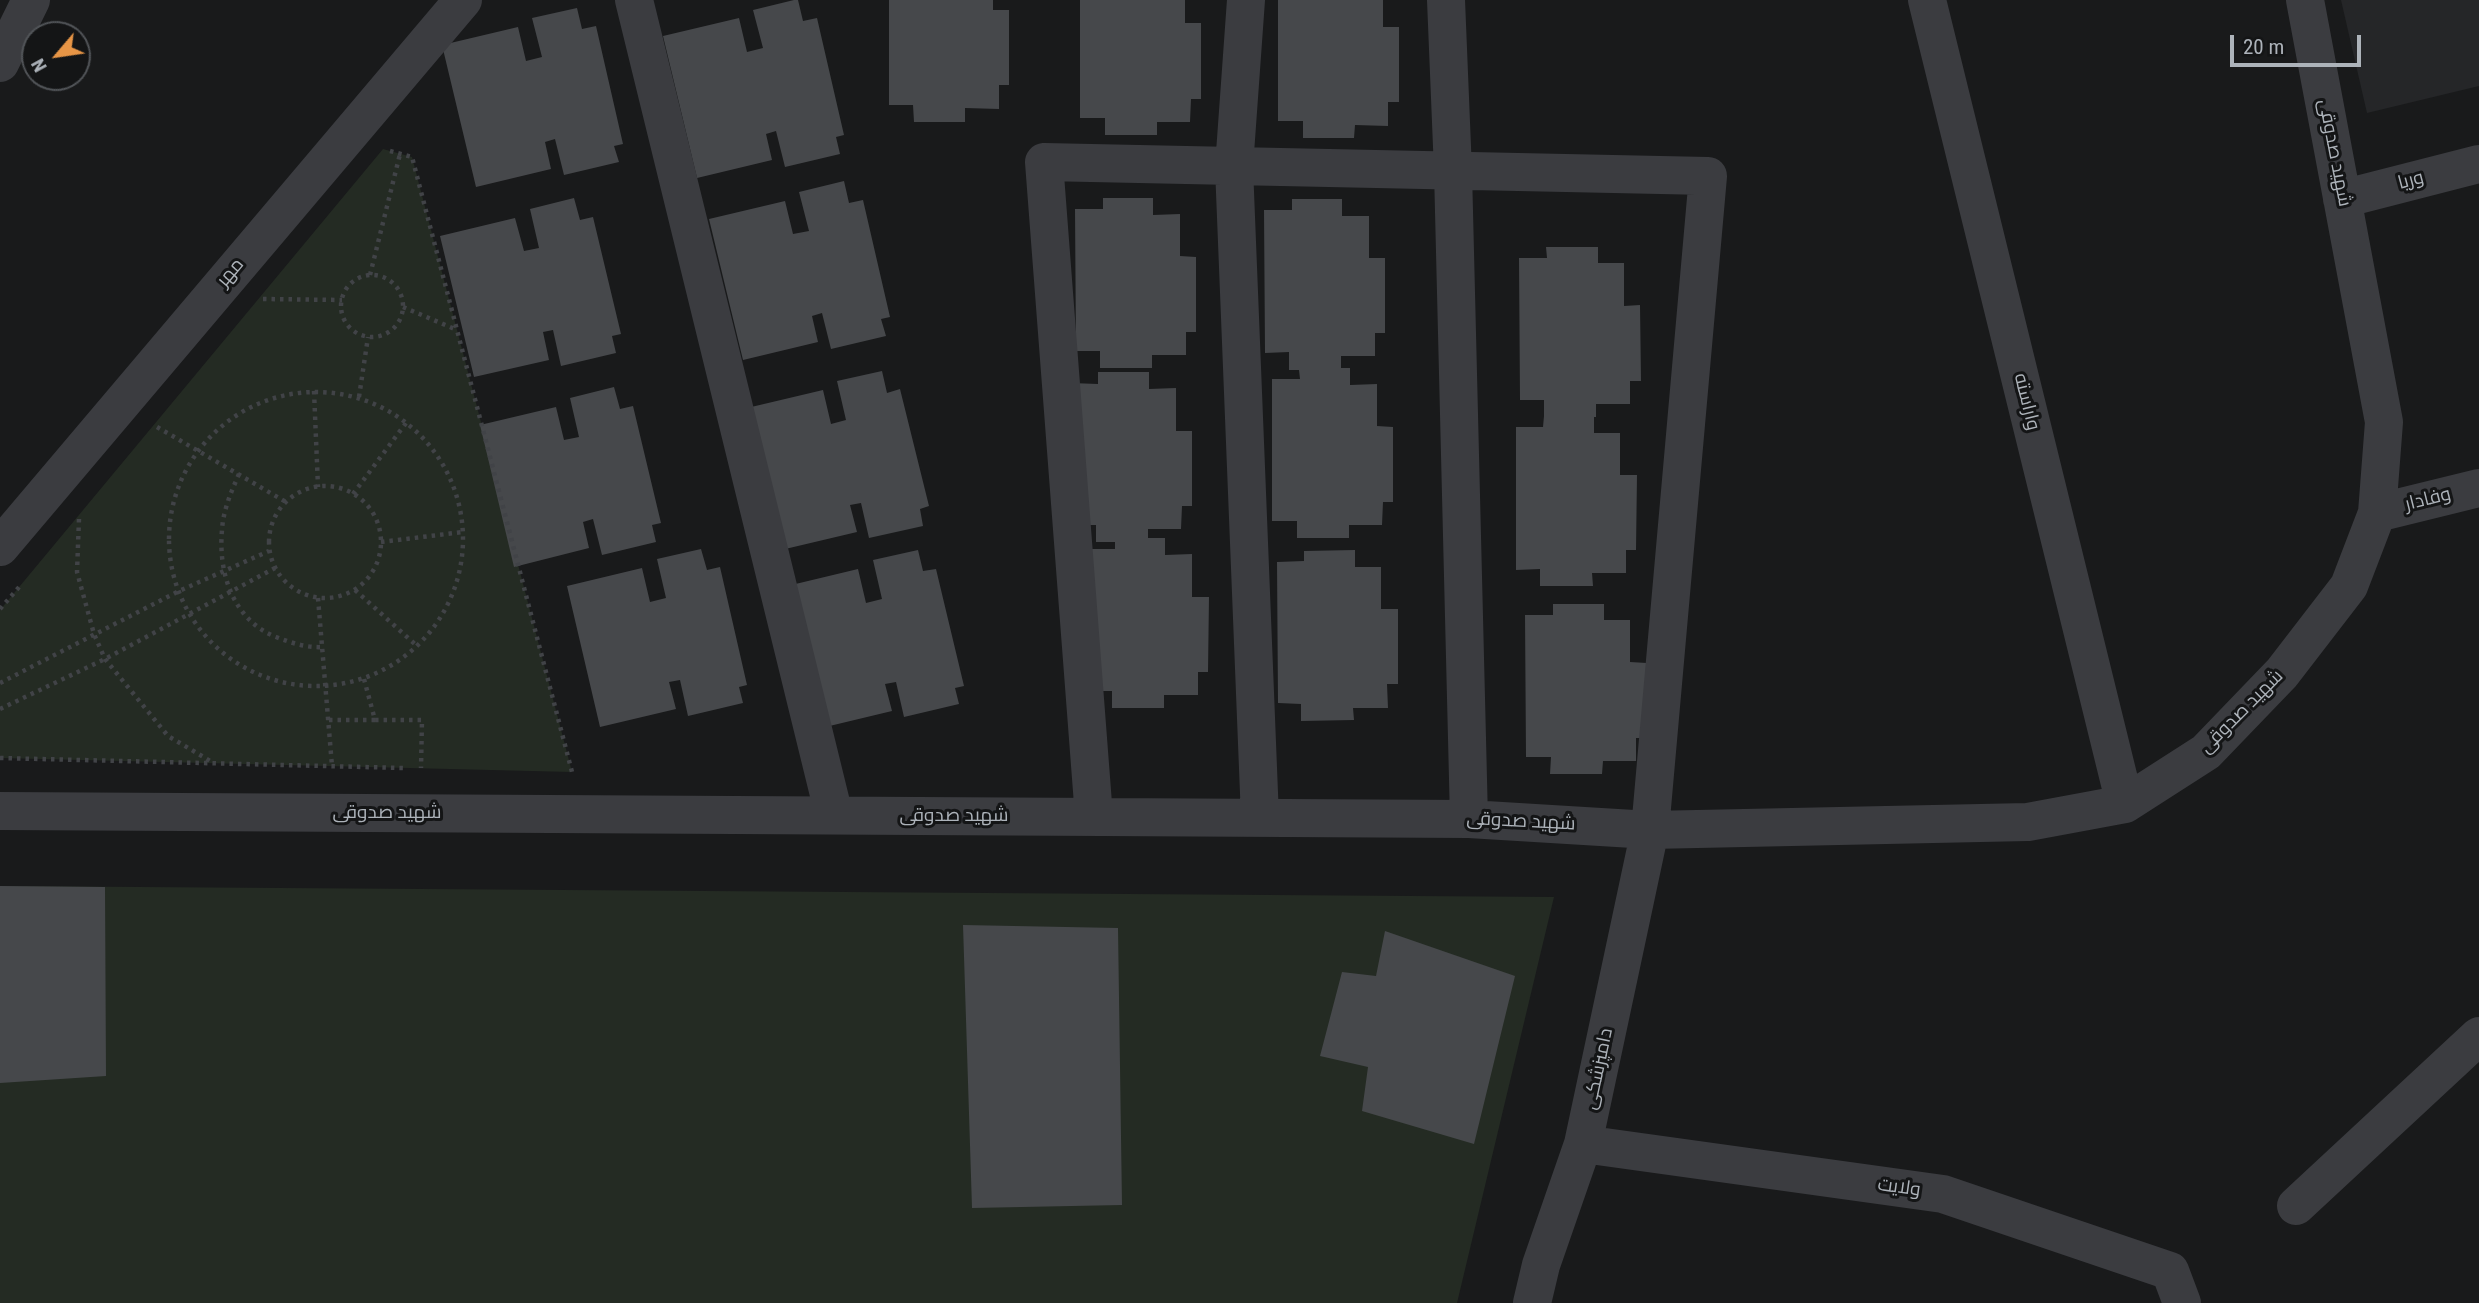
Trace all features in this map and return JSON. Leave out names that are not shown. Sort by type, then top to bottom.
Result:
[{"type":"street","points":[[0,63],[31,0]]},
{"type":"street","name":"مهر","points":[[0,547],[12,508],[463,0]]},
{"type":"street","points":[[634,0],[834,815]]},
{"type":"street","points":[[1246,0],[1234,167],[1260,818]]},
{"type":"street","points":[[1446,0],[1453,171],[1469,819]]},
{"type":"street","name":"واراسته","points":[[1927,0],[2125,804]]},
{"type":"street","name":"شهید صدوقی","points":[[0,811],[1469,819],[1650,830],[2028,821],[2125,804],[2206,752],[2282,673],[2349,586],[2377,513],[2384,422],[2305,0]]},
{"type":"street","points":[[1094,817],[1044,162],[1453,171]]},
{"type":"street","name":"وریا","points":[[2342,199],[2479,164]]},
{"type":"street","name":"دامپزشکی","points":[[1453,171],[1708,176],[1650,830],[1583,1144],[1541,1265],[1532,1303]]},
{"type":"street","name":"وفادار","points":[[2377,513],[2479,488]]},
{"type":"street","points":[[2296,1206],[2479,1036]]},
{"type":"street","name":"ولایت","points":[[1583,1144],[1943,1194],[2171,1271],[2182,1303]]},
{"type":"path","points":[[383,149],[412,157],[572,772],[558,771]]},
{"type":"path","points":[[370,275],[400,154]]},
{"type":"path","points":[[370,275],[390,280],[402,296],[403,307],[396,326],[388,333],[368,337],[359,334],[344,320],[342,300],[345,290],[352,283],[360,277],[370,275]]},
{"type":"path","points":[[268,289],[259,299],[342,300]]},
{"type":"path","points":[[403,307],[457,330]]},
{"type":"path","points":[[359,397],[368,337]]},
{"type":"path","points":[[314,391],[318,487]]},
{"type":"path","points":[[314,391],[359,397],[406,423],[432,448],[455,487],[463,531],[461,570],[448,606],[427,638],[398,662],[364,679],[327,687],[286,684],[247,669],[214,646],[189,613],[178,591],[169,543],[175,495],[198,451],[229,419],[270,399],[314,391]]},
{"type":"path","points":[[353,494],[406,423]]},
{"type":"path","points":[[153,425],[286,502]]},
{"type":"path","points":[[239,474],[228,500],[222,530],[223,571],[230,592],[243,614],[269,634],[310,648],[323,647]]},
{"type":"path","points":[[318,487],[335,488],[353,494],[368,507],[377,523],[381,542],[378,561],[369,577],[355,590],[337,597],[318,598],[300,593],[286,582],[275,568],[269,551],[269,533],[275,516],[286,502],[300,492],[318,487]]},
{"type":"path","points":[[70,525],[79,514],[77,572],[94,635],[105,659],[168,736],[215,764]]},
{"type":"path","points":[[381,542],[463,531]]},
{"type":"path","points":[[0,683],[178,591],[269,551]]},
{"type":"path","points":[[0,709],[105,659],[275,568]]},
{"type":"path","points":[[0,610],[26,578]]},
{"type":"path","points":[[355,590],[417,646]]},
{"type":"path","points":[[318,598],[332,766]]},
{"type":"path","points":[[364,679],[374,720]]},
{"type":"path","points":[[329,720],[422,720],[421,768]]},
{"type":"path","points":[[0,758],[435,769]]},
{"type":"shaded area","points":[[2341,0],[2479,0],[2479,86],[2367,113]]},
{"type":"shaded area","points":[[383,149],[412,157],[572,772],[0,758],[0,610]]},
{"type":"shaded area","points":[[0,886],[1554,897],[1457,1303],[0,1303]]},
{"type":"building","points":[[798,0],[803,21],[817,18],[844,135],[836,137],[840,154],[785,167],[776,131],[766,134],[772,160],[697,178],[663,36],[739,18],[747,52],[763,48],[753,10]]},
{"type":"building","points":[[889,0],[993,0],[993,10],[1009,10],[1009,85],[999,85],[999,109],[965,108],[965,122],[914,122],[913,105],[889,105]]},
{"type":"building","points":[[1080,0],[1185,0],[1185,23],[1201,23],[1201,99],[1191,99],[1190,122],[1157,122],[1157,135],[1105,135],[1105,118],[1080,118]]},
{"type":"building","points":[[1278,0],[1383,0],[1383,27],[1399,27],[1399,102],[1388,102],[1388,126],[1355,125],[1354,138],[1303,138],[1303,121],[1278,121]]},
{"type":"building","points":[[577,8],[582,29],[596,26],[623,144],[614,146],[619,162],[564,175],[555,139],[545,142],[551,169],[476,187],[442,45],[518,27],[526,61],[542,57],[532,18]]},
{"type":"building","points":[[844,181],[849,203],[863,200],[890,317],[881,319],[886,336],[831,349],[822,313],[812,316],[818,342],[743,360],[709,219],[785,201],[793,234],[809,231],[799,192]]},
{"type":"building","points":[[574,198],[580,220],[593,217],[621,334],[612,336],[616,353],[561,366],[553,330],[543,332],[549,360],[474,377],[440,236],[515,218],[524,251],[539,248],[530,209]]},
{"type":"building","points":[[1103,198],[1153,198],[1153,215],[1180,214],[1180,256],[1196,257],[1196,332],[1186,332],[1186,355],[1152,355],[1152,368],[1100,368],[1100,351],[1076,351],[1075,209],[1103,209]]},
{"type":"building","points":[[1292,199],[1342,199],[1342,216],[1369,216],[1369,258],[1385,258],[1385,333],[1375,333],[1375,356],[1341,356],[1341,368],[1350,368],[1350,385],[1377,384],[1377,426],[1393,427],[1393,502],[1383,502],[1382,525],[1349,525],[1349,538],[1297,538],[1297,521],[1272,521],[1272,379],[1300,379],[1299,370],[1289,370],[1289,352],[1265,353],[1264,210],[1292,210]]},
{"type":"building","points":[[1546,247],[1598,247],[1598,263],[1624,263],[1624,306],[1640,305],[1641,381],[1630,381],[1630,404],[1596,404],[1594,417],[1594,433],[1620,433],[1620,475],[1637,475],[1636,550],[1626,550],[1626,573],[1592,573],[1593,586],[1540,586],[1540,569],[1516,570],[1516,427],[1543,427],[1544,416],[1544,400],[1520,400],[1519,258],[1547,258]]},
{"type":"building","points":[[882,371],[887,393],[900,389],[929,506],[920,509],[923,526],[869,538],[861,503],[850,505],[857,532],[781,550],[747,408],[823,390],[831,424],[846,420],[837,381]]},
{"type":"building","points":[[1098,372],[1149,372],[1149,389],[1176,388],[1176,431],[1192,431],[1192,506],[1182,506],[1181,529],[1148,529],[1148,538],[1165,538],[1165,555],[1192,554],[1192,597],[1209,597],[1208,672],[1198,672],[1198,695],[1164,695],[1164,708],[1112,708],[1112,691],[1088,691],[1087,549],[1115,549],[1115,542],[1096,542],[1096,525],[1071,525],[1071,383],[1098,384]]},
{"type":"building","points":[[614,387],[620,409],[633,406],[661,523],[652,525],[656,542],[602,555],[593,519],[583,522],[589,548],[514,567],[480,425],[556,407],[564,440],[579,437],[570,398]]},
{"type":"building","points":[[701,549],[707,570],[720,567],[747,685],[739,687],[743,703],[688,716],[680,680],[669,682],[676,709],[600,727],[567,586],[642,568],[650,602],[666,598],[657,559]]},
{"type":"building","points":[[918,550],[923,571],[936,569],[964,686],[955,688],[959,704],[904,717],[896,682],[885,684],[892,711],[817,729],[783,587],[858,569],[866,603],[882,599],[873,560]]},
{"type":"building","points":[[1355,550],[1355,567],[1381,567],[1381,609],[1398,609],[1398,684],[1387,684],[1388,708],[1353,708],[1354,720],[1301,721],[1301,704],[1278,703],[1277,562],[1304,561],[1304,551]]},
{"type":"building","points":[[1553,604],[1604,604],[1604,620],[1630,620],[1630,662],[1647,663],[1647,738],[1636,738],[1636,761],[1603,761],[1602,774],[1550,774],[1551,757],[1526,757],[1525,615],[1553,615]]},
{"type":"building","points":[[0,886],[105,887],[106,1076],[0,1083]]},
{"type":"building","points":[[963,925],[1118,928],[1122,1205],[972,1208]]},
{"type":"building","points":[[1385,931],[1515,976],[1474,1144],[1362,1111],[1368,1067],[1320,1056],[1342,972],[1376,976]]}]
